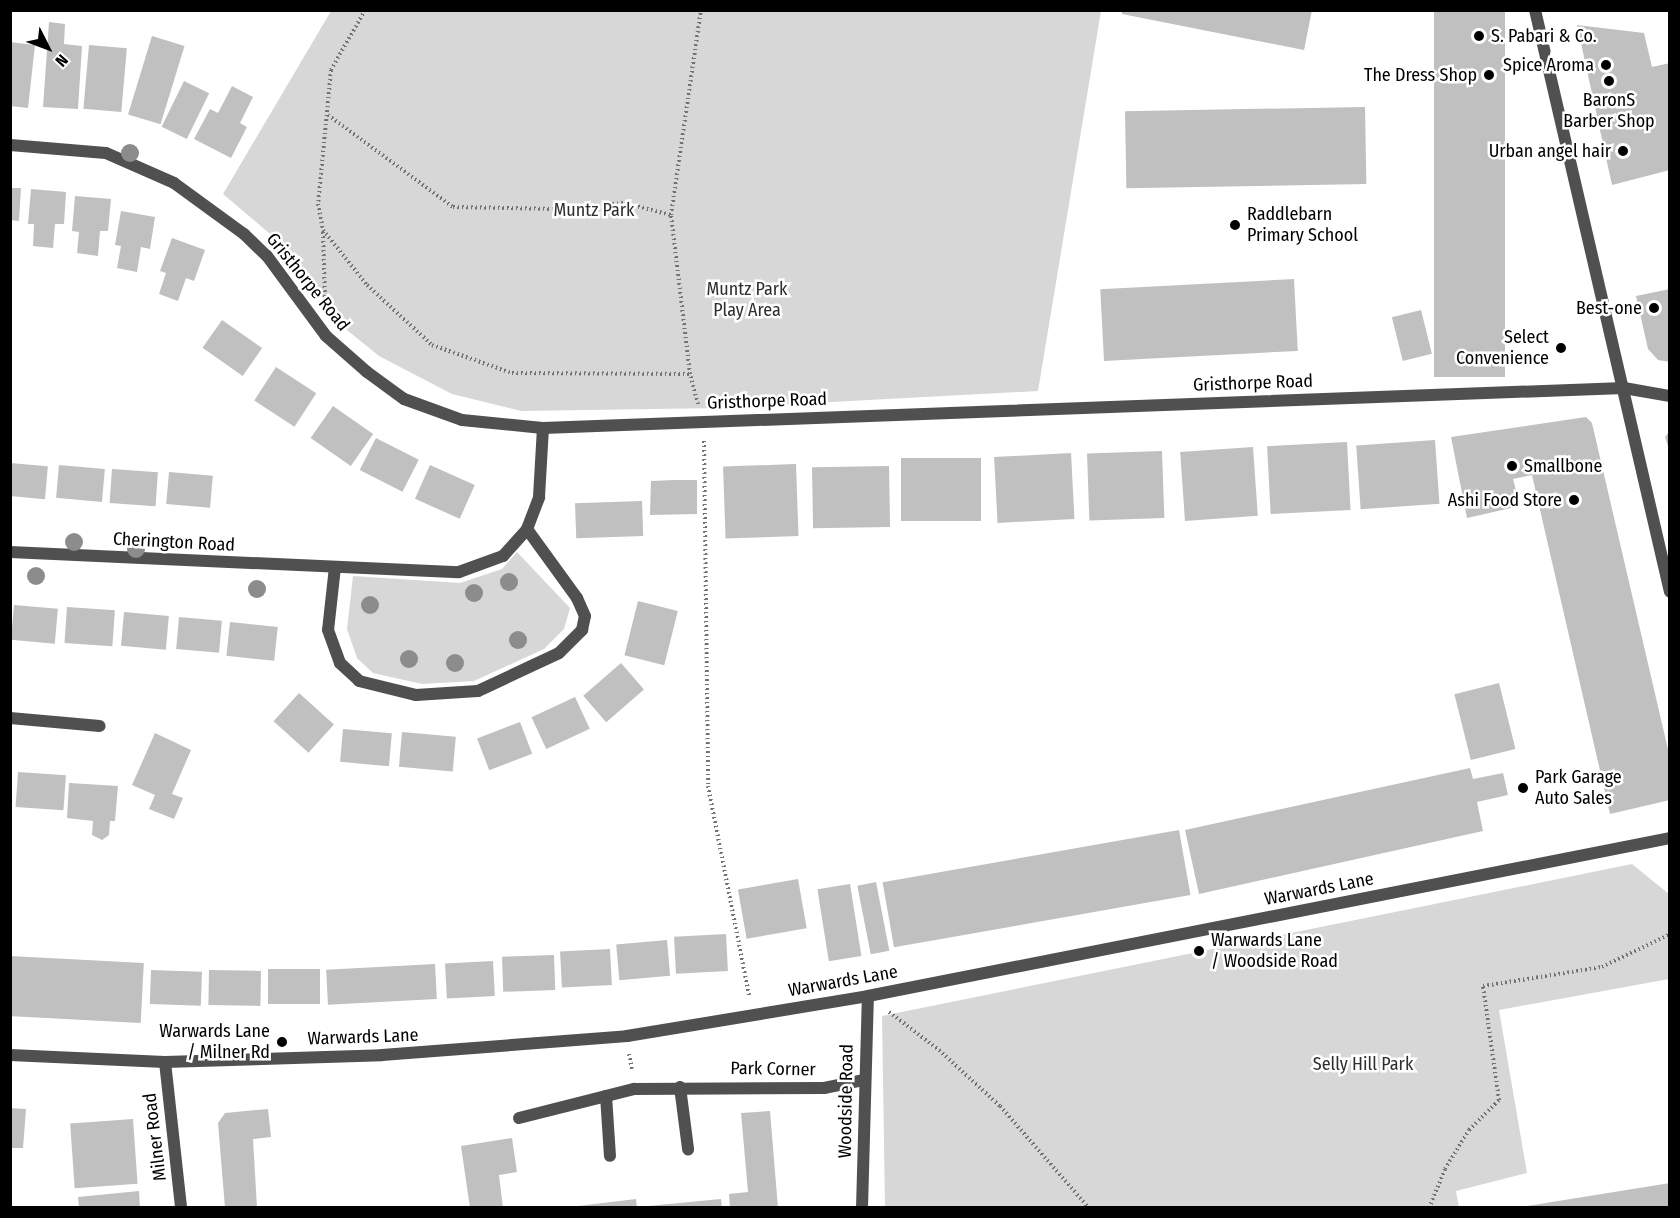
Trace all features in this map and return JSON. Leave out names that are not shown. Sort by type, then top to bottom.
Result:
[{"type":"street","points":[[1535,10],[1670,592]]},
{"type":"street","name":"Gristhorpe Road","points":[[10,145],[106,153],[174,183],[244,234],[267,256],[326,336],[404,399],[462,420],[543,428],[1624,388],[1670,396]]},
{"type":"street","name":"Cherington Road","points":[[10,552],[459,572],[503,556],[527,529],[539,497],[543,428]]},
{"type":"street","points":[[335,567],[328,630],[340,663],[359,681],[416,695],[477,691],[559,653],[582,630],[585,616],[577,598],[527,529]]},
{"type":"street","points":[[10,718],[100,726]]},
{"type":"street","name":"Warwards Lane","points":[[10,1055],[165,1062],[382,1055],[627,1036],[868,996],[1670,838]]},
{"type":"street","name":"Woodside Road","points":[[862,1208],[868,996]]},
{"type":"street","name":"Milner Road","points":[[165,1062],[181,1208]]},
{"type":"street","name":"Park Corner","points":[[519,1118],[634,1089],[824,1088],[864,1080]]},
{"type":"street","points":[[680,1087],[688,1149]]},
{"type":"street","points":[[606,1096],[610,1155]]},
{"type":"path","points":[[325,301],[323,230],[318,204],[332,70],[365,10]]},
{"type":"path","points":[[701,10],[671,214],[690,374],[703,422],[708,786],[747,996],[756,994]]},
{"type":"path","points":[[327,114],[453,207],[554,209],[625,203],[671,214]]},
{"type":"path","points":[[323,230],[399,318],[432,345],[465,360],[512,373],[690,374]]},
{"type":"path","points":[[1429,1208],[1445,1169],[1469,1130],[1499,1100],[1483,986],[1602,967],[1670,934]]},
{"type":"path","points":[[868,996],[939,1050],[1000,1106],[1089,1208]]},
{"type":"path","points":[[627,1036],[634,1089]]},
{"type":"green space","name":"Muntz Park","points":[[331,11],[1101,11],[1038,391],[719,408],[521,411],[452,394],[379,356],[342,326],[290,251],[223,194]]},
{"type":"green space","points":[[517,552],[570,608],[564,629],[544,649],[474,681],[422,684],[373,673],[357,658],[347,629],[353,576],[460,583],[502,569]]},
{"type":"green space","name":"Selly Hill Park","points":[[1632,864],[1669,894],[1669,979],[1499,1010],[1527,1173],[1456,1191],[1459,1207],[885,1207],[882,1016]]},
{"type":"building","points":[[1122,10],[1312,10],[1304,50],[1122,14]]},
{"type":"building","points":[[1434,10],[1505,10],[1505,377],[1434,377]]},
{"type":"building","points":[[49,22],[65,24],[64,44],[82,46],[78,109],[43,107]]},
{"type":"building","points":[[1577,25],[1644,33],[1652,67],[1670,63],[1670,170],[1612,185]]},
{"type":"building","points":[[152,36],[185,46],[161,124],[128,114]]},
{"type":"building","points":[[10,42],[35,45],[28,108],[10,106]]},
{"type":"building","points":[[89,45],[127,48],[121,112],[83,109]]},
{"type":"building","points":[[184,81],[209,93],[187,139],[162,127]]},
{"type":"building","points":[[232,86],[253,97],[240,123],[247,127],[231,158],[194,139],[210,109],[218,113]]},
{"type":"building","points":[[1365,107],[1366,184],[1126,188],[1125,111]]},
{"type":"building","points":[[10,188],[21,188],[19,221],[10,220]]},
{"type":"building","points":[[31,189],[66,192],[64,224],[55,224],[53,248],[33,246],[34,224],[28,224]]},
{"type":"building","points":[[75,196],[111,199],[108,231],[100,231],[98,256],[77,253],[79,232],[72,231]]},
{"type":"building","points":[[121,211],[155,217],[150,249],[141,247],[137,272],[117,268],[121,246],[115,245]]},
{"type":"building","points":[[172,238],[205,250],[194,281],[186,278],[178,301],[159,294],[166,273],[160,271]]},
{"type":"building","points":[[1294,279],[1298,351],[1104,361],[1100,289]]},
{"type":"building","points":[[1670,289],[1670,362],[1658,360],[1648,349],[1636,296]]},
{"type":"building","points":[[1421,310],[1432,354],[1403,361],[1392,317]]},
{"type":"building","points":[[222,320],[262,348],[243,376],[202,348]]},
{"type":"building","points":[[276,367],[316,393],[294,427],[254,401]]},
{"type":"building","points":[[333,406],[373,434],[351,466],[311,438]]},
{"type":"building","points":[[1586,417],[1592,423],[1670,758],[1670,800],[1610,814],[1532,475],[1513,479],[1520,506],[1467,518],[1451,437]]},
{"type":"building","points":[[1670,431],[1670,449],[1669,449],[1665,437]]},
{"type":"building","points":[[376,438],[419,460],[402,492],[360,470]]},
{"type":"building","points":[[1435,440],[1439,504],[1361,509],[1356,446]]},
{"type":"building","points":[[1347,442],[1351,510],[1271,514],[1267,446]]},
{"type":"building","points":[[1253,447],[1258,516],[1185,521],[1180,452]]},
{"type":"building","points":[[1162,451],[1164,518],[1089,521],[1087,454]]},
{"type":"building","points":[[1071,453],[1074,519],[998,523],[994,457]]},
{"type":"building","points":[[901,458],[981,458],[981,521],[901,521]]},
{"type":"building","points":[[10,463],[48,466],[45,499],[10,496]]},
{"type":"building","points":[[796,464],[799,536],[726,539],[723,467]]},
{"type":"building","points":[[59,465],[105,469],[102,502],[56,498]]},
{"type":"building","points":[[430,465],[475,485],[460,519],[415,499]]},
{"type":"building","points":[[889,466],[890,527],[813,528],[812,467]]},
{"type":"building","points":[[112,469],[158,472],[156,506],[110,503]]},
{"type":"building","points":[[169,472],[213,476],[210,508],[166,504]]},
{"type":"building","points":[[697,480],[697,514],[650,515],[651,481]]},
{"type":"building","points":[[642,501],[643,536],[576,538],[575,503]]},
{"type":"building","points":[[638,601],[678,611],[664,665],[624,655]]},
{"type":"building","points":[[14,605],[58,609],[55,644],[11,640]]},
{"type":"building","points":[[67,607],[115,610],[112,646],[64,643]]},
{"type":"building","points":[[124,612],[169,616],[166,650],[121,646]]},
{"type":"building","points":[[179,617],[222,621],[219,653],[176,649]]},
{"type":"building","points":[[230,622],[278,627],[274,661],[226,656]]},
{"type":"building","points":[[621,663],[644,689],[606,722],[583,696]]},
{"type":"building","points":[[1499,683],[1515,749],[1471,760],[1454,694]]},
{"type":"building","points":[[299,693],[334,724],[309,753],[274,721]]},
{"type":"building","points":[[575,697],[590,729],[546,749],[531,717]]},
{"type":"building","points":[[520,722],[532,754],[489,770],[477,738]]},
{"type":"building","points":[[343,729],[392,733],[389,766],[340,762]]},
{"type":"building","points":[[402,732],[456,737],[453,772],[399,767]]},
{"type":"building","points":[[155,733],[191,750],[172,794],[183,798],[174,819],[149,809],[155,795],[132,785]]},
{"type":"building","points":[[1470,768],[1473,779],[1503,773],[1508,795],[1477,802],[1483,831],[1199,894],[1185,830]]},
{"type":"building","points":[[18,772],[66,775],[63,810],[16,807]]},
{"type":"building","points":[[69,783],[118,786],[115,821],[110,821],[109,835],[102,840],[92,835],[93,821],[67,818]]},
{"type":"building","points":[[1179,830],[1190,895],[894,947],[883,882]]},
{"type":"building","points":[[798,879],[807,928],[747,939],[738,890]]},
{"type":"building","points":[[876,882],[889,951],[871,954],[857,886]]},
{"type":"building","points":[[850,884],[861,956],[829,961],[817,889]]},
{"type":"building","points":[[726,934],[728,971],[676,974],[674,937]]},
{"type":"building","points":[[667,940],[670,976],[619,980],[616,944]]},
{"type":"building","points":[[610,949],[612,985],[562,988],[560,952]]},
{"type":"building","points":[[554,955],[555,990],[503,992],[502,957]]},
{"type":"building","points":[[10,956],[144,963],[141,1023],[10,1016]]},
{"type":"building","points":[[493,961],[495,996],[447,998],[445,964]]},
{"type":"building","points":[[435,964],[437,999],[328,1005],[326,970]]},
{"type":"building","points":[[268,969],[320,969],[320,1004],[268,1004]]},
{"type":"building","points":[[151,970],[202,972],[201,1006],[150,1004]]},
{"type":"building","points":[[209,970],[261,971],[260,1006],[208,1005]]},
{"type":"building","points":[[10,1108],[26,1109],[23,1148],[10,1148]]},
{"type":"building","points":[[268,1109],[271,1137],[253,1139],[257,1208],[225,1208],[218,1123],[225,1113]]},
{"type":"building","points":[[770,1111],[778,1208],[730,1208],[729,1194],[748,1192],[741,1113]]},
{"type":"building","points":[[133,1119],[138,1184],[75,1188],[70,1123]]},
{"type":"building","points":[[512,1138],[517,1172],[499,1175],[503,1208],[470,1208],[461,1146]]},
{"type":"building","points":[[1670,1183],[1670,1208],[1527,1208],[1527,1206]]},
{"type":"building","points":[[139,1191],[140,1208],[79,1208],[78,1197]]},
{"type":"building","points":[[636,1199],[637,1208],[578,1208],[578,1206]]},
{"type":"building","points":[[721,1199],[722,1208],[648,1208],[648,1206]]},
{"type":"place","name":"S. Pabari & Co.","points":[[1479,36]]},
{"type":"place","name":"Spice Aroma","points":[[1606,65]]},
{"type":"place","name":"The Dress Shop","points":[[1489,75]]},
{"type":"place","name":"BaronS Barber Shop","points":[[1609,81]]},
{"type":"place","name":"Urban angel hair","points":[[1623,151]]},
{"type":"place","name":"Raddlebarn Primary School","points":[[1235,225]]},
{"type":"place","name":"Best-one","points":[[1654,308]]},
{"type":"place","name":"Select Convenience","points":[[1561,348]]},
{"type":"place","name":"Smallbone","points":[[1512,466]]},
{"type":"place","name":"Ashi Food Store","points":[[1574,500]]},
{"type":"place","name":"Park Garage Auto Sales","points":[[1523,788]]},
{"type":"place","name":"Warwards Lane / Woodside Road","points":[[1199,951]]},
{"type":"place","name":"Warwards Lane / Milner Rd","points":[[282,1042]]},
{"type":"park label","name":"Muntz Park Play Area","points":[[747,300]]}]
